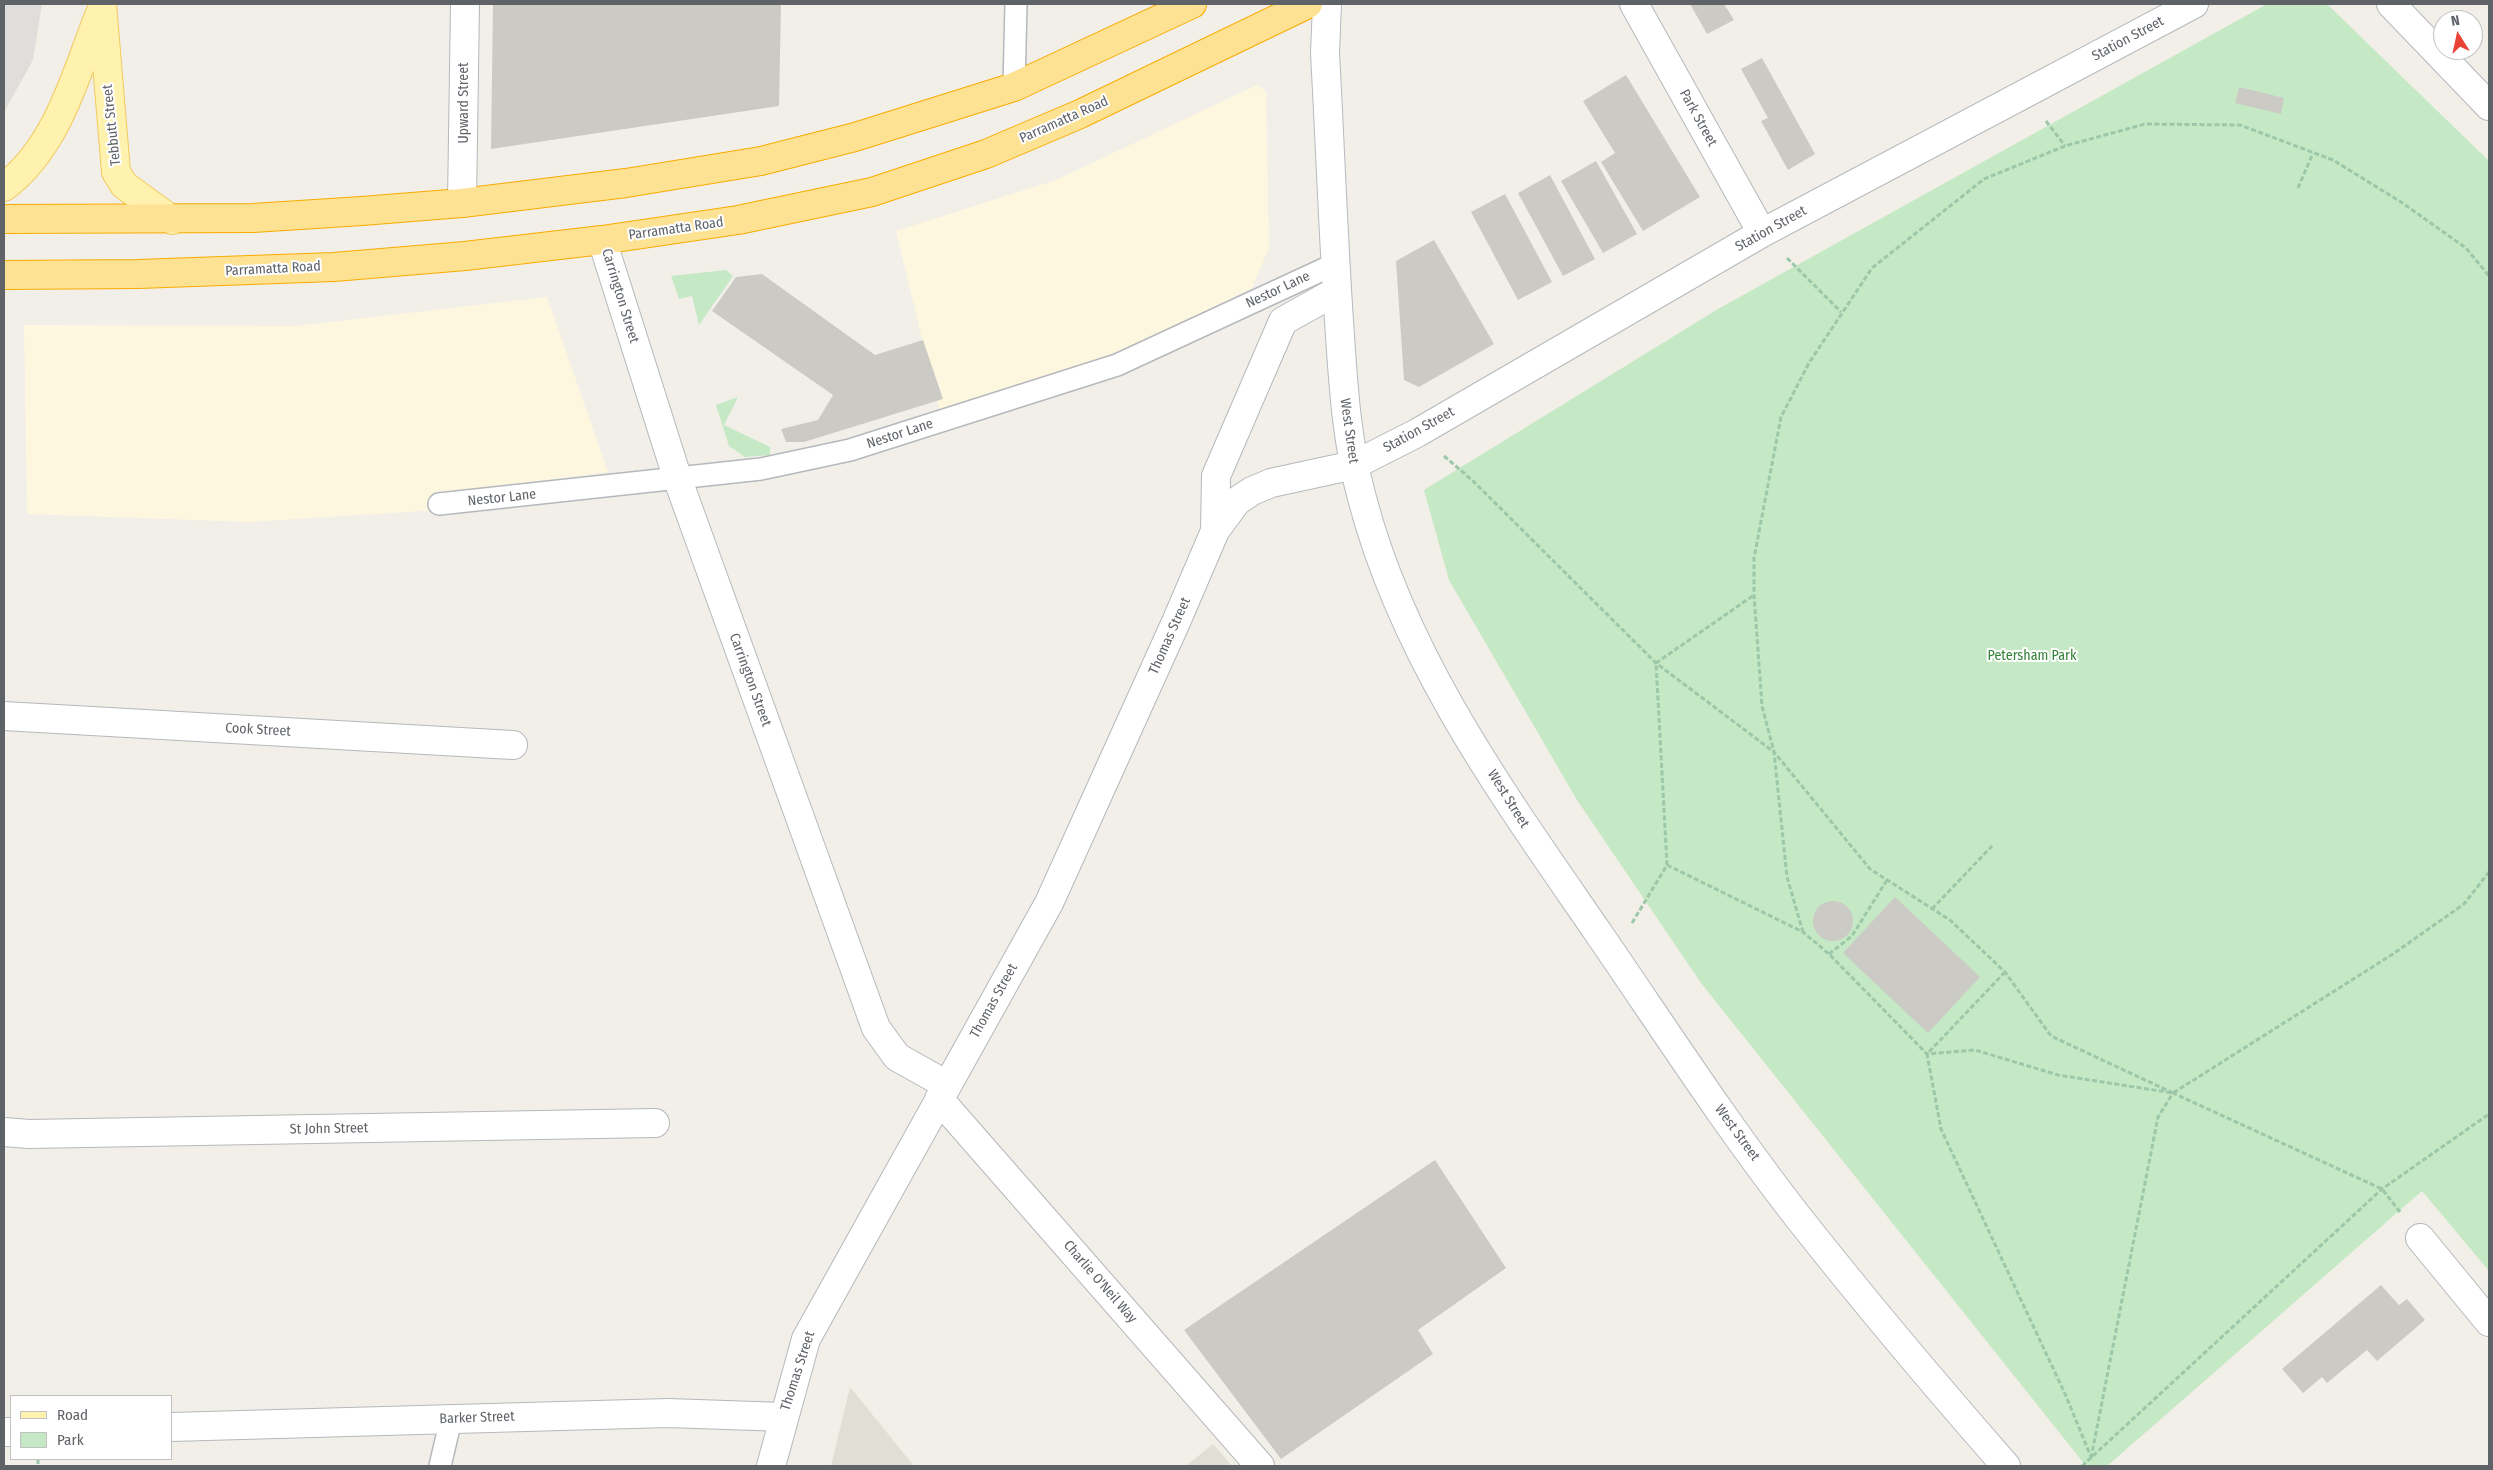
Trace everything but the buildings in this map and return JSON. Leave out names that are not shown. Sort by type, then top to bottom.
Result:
[{"type":"highway","points":[[4,219],[172,220],[253,218],[462,203],[626,183],[761,162],[855,137],[1014,87],[1192,4]]},
{"type":"highway","name":"Parramatta Road","points":[[4,275],[175,273],[334,267],[465,256],[602,240],[738,220],[872,192],[978,157],[1080,114],[1308,4]]},
{"type":"main road","points":[[4,187],[25,168],[46,140],[64,103],[102,5]]},
{"type":"main road","name":"Tebbutt Street","points":[[102,5],[116,172],[124,185],[172,220]]},
{"type":"street","name":"Upward Street","points":[[462,203],[465,4]]},
{"type":"street","name":"West Street","points":[[1327,4],[1325,53],[1335,264],[1345,406],[1354,465],[1363,504],[1398,604],[1418,650],[1514,811],[1736,1133],[1797,1216],[1951,1403],[2006,1466]]},
{"type":"street","name":"Park Street","points":[[1634,4],[1762,233]]},
{"type":"street","name":"Station Street","points":[[1354,465],[1417,433],[1762,233],[2194,4]]},
{"type":"street","points":[[2391,4],[2489,106]]},
{"type":"street","name":"Carrington Street","points":[[602,240],[678,480],[876,1028],[897,1058],[943,1092]]},
{"type":"street","name":"Thomas Street","points":[[1215,531],[1216,476],[1283,321],[1337,291]]},
{"type":"street","name":"Thomas Street","points":[[771,1466],[806,1339],[1048,903],[1176,622],[1215,531],[1224,516],[1237,501],[1252,491],[1287,478],[1354,465]]},
{"type":"street","name":"Cook Street","points":[[4,716],[513,745]]},
{"type":"street","name":"Charlie O'Neil Way","points":[[943,1092],[1260,1466]]},
{"type":"street","name":"St John Street","points":[[4,1132],[38,1134],[655,1123]]},
{"type":"street","points":[[2420,1238],[2489,1322]]},
{"type":"street","name":"Barker Street","points":[[172,1427],[668,1412],[784,1417]]},
{"type":"lane","points":[[1014,87],[1016,4]]},
{"type":"lane","name":"Nestor Lane","points":[[439,504],[678,480],[761,469],[850,450],[1117,365],[1335,264]]},
{"type":"lane","points":[[440,1466],[451,1419]]},
{"type":"path","points":[[1803,932],[1787,877],[1774,752],[1762,706],[1754,595],[1754,558],[1781,417],[1809,363],[1841,312],[1872,268],[1984,179],[2065,146],[2145,124],[2240,126],[2333,160],[2401,202],[2466,248],[2489,276]]},
{"type":"path","points":[[2298,188],[2313,152]]},
{"type":"path","points":[[1762,233],[1841,312]]},
{"type":"path","points":[[1417,433],[1472,480],[1656,663],[1774,752],[1870,869],[1950,920],[2006,972],[2051,1036],[2382,1189]]},
{"type":"path","points":[[1656,663],[1754,595]]},
{"type":"path","points":[[1613,955],[1667,865],[1656,663]]},
{"type":"path","points":[[1932,909],[1992,846]]},
{"type":"path","points":[[1667,865],[1803,932],[1829,954],[1927,1054],[1941,1130],[2066,1396],[2091,1458]]},
{"type":"path","points":[[2091,1458],[2158,1117],[2173,1093],[2393,954],[2464,904],[2489,872]]},
{"type":"path","points":[[1829,954],[1852,936],[1887,880]]},
{"type":"path","points":[[1927,1054],[2006,972]]},
{"type":"path","points":[[1927,1054],[1976,1050],[2058,1075],[2173,1093]]},
{"type":"path","points":[[2082,1466],[2382,1189],[2489,1114]]},
{"type":"shaded area","points":[[4,4],[42,4],[33,60],[4,112]]},
{"type":"shaded area","points":[[1257,85],[1266,91],[1269,248],[1252,288],[1120,353],[939,409],[896,231],[1056,180]]},
{"type":"shaded area","points":[[547,297],[608,472],[433,494],[438,510],[250,522],[27,514],[24,325],[295,326]]},
{"type":"shaded area","points":[[850,1387],[914,1466],[831,1466]]},
{"type":"shaded area","points":[[1213,1444],[1232,1466],[1186,1466]]},
{"type":"green space","name":"Petersham Park","points":[[2267,4],[2327,4],[2489,161],[2489,1271],[2422,1191],[2107,1466],[2086,1466],[1701,983],[1577,800],[1449,580],[1424,490],[1718,309]]},
{"type":"green space","points":[[726,270],[733,276],[699,325],[692,296],[679,299],[671,276]]},
{"type":"green space","points":[[738,397],[724,425],[770,447],[770,455],[745,457],[729,446],[716,405]]}]
